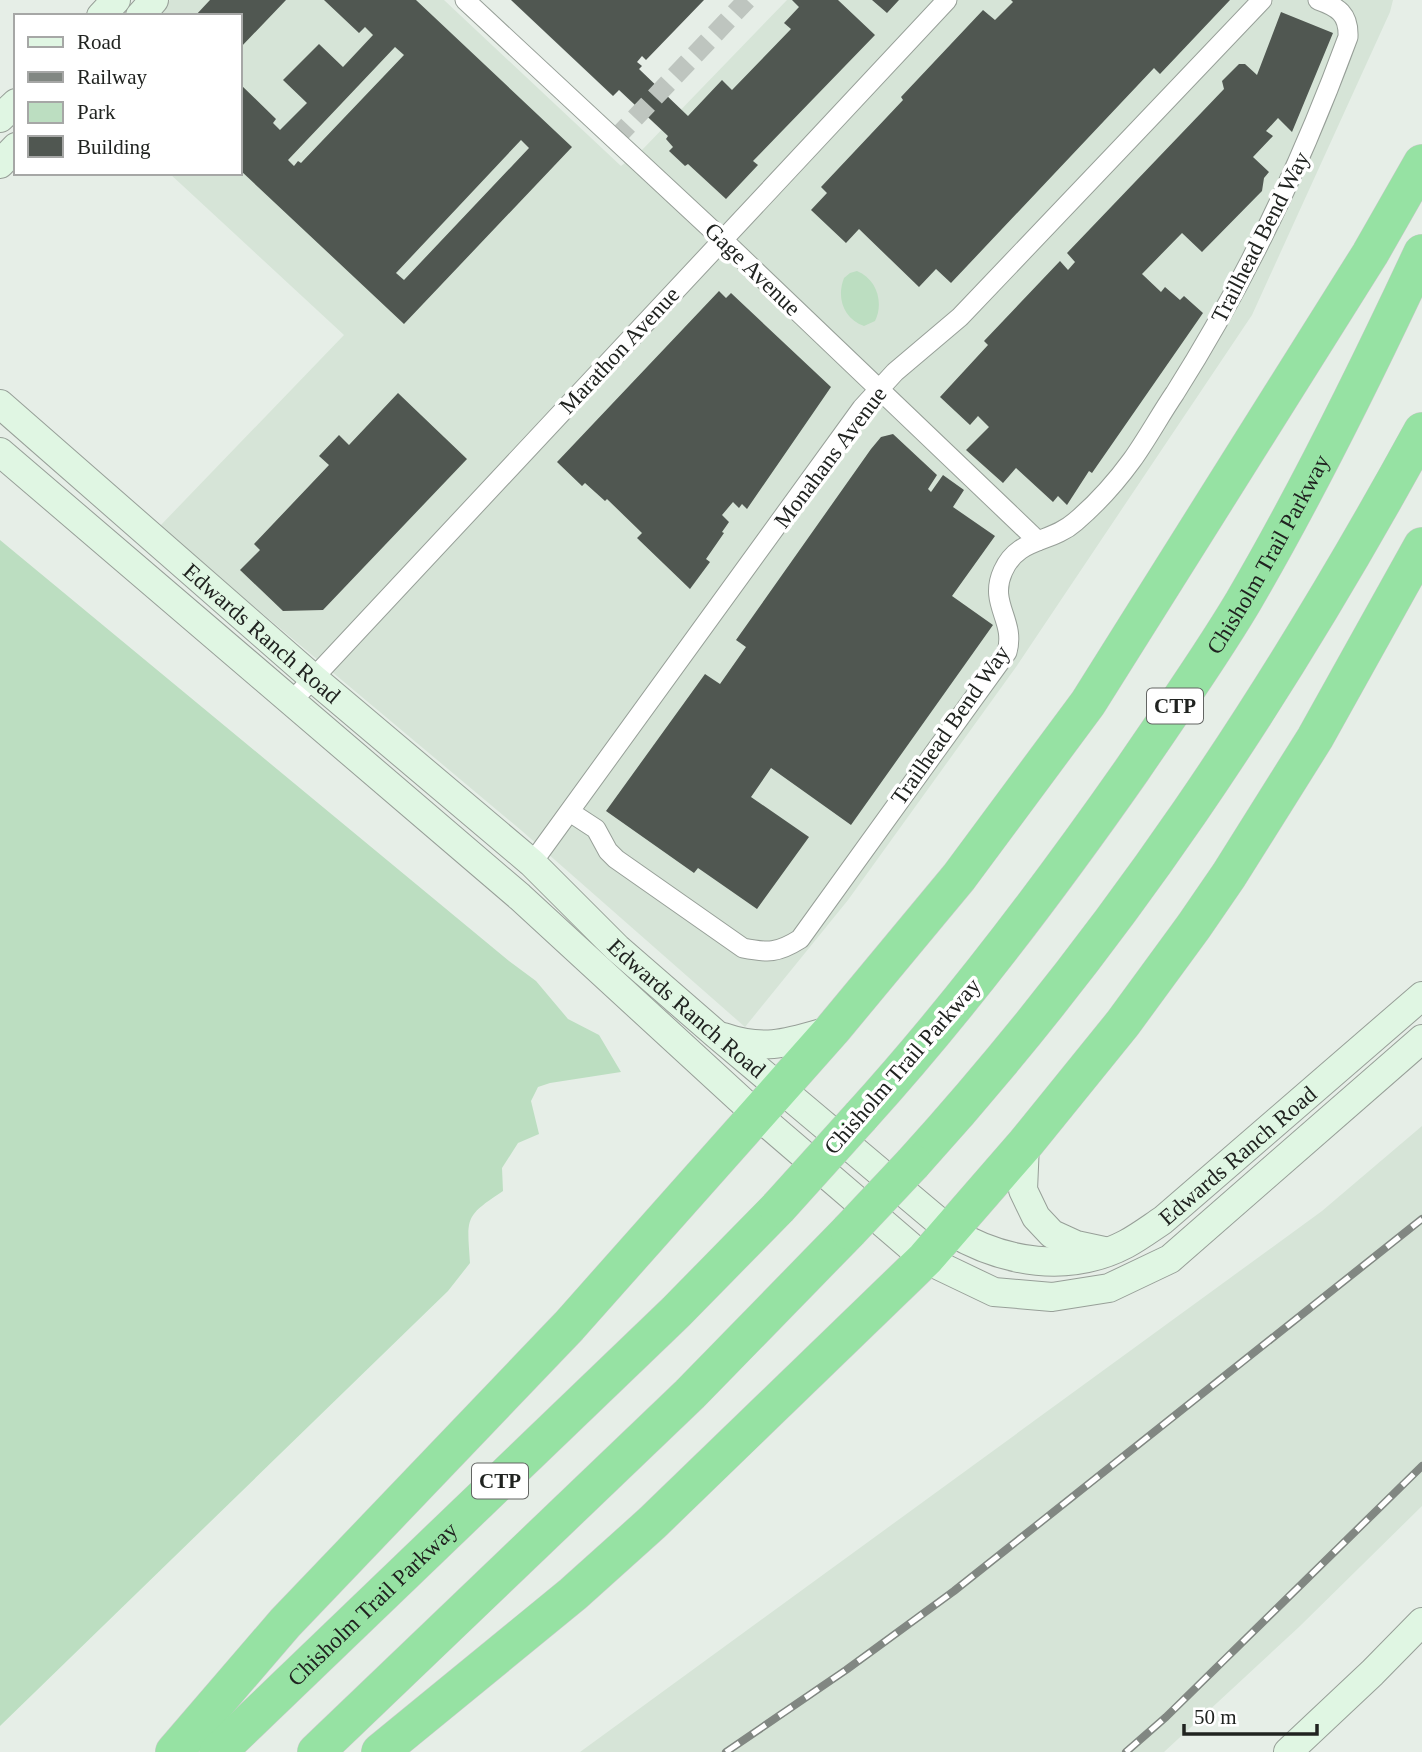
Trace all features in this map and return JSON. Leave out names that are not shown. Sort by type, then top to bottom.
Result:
[{"type":"highway","points":[[173,1752],[285,1623],[569,1326],[832,1030],[960,877],[1088,703],[1370,254],[1422,163]]},
{"type":"highway","name":"Chisholm Trail Parkway","points":[[218,1752],[676,1312],[778,1208],[914,1058],[1097,820],[1188,688],[1243,602],[1328,447],[1422,253]]},
{"type":"highway","points":[[316,1752],[690,1394],[913,1163],[1006,1057],[1164,852],[1280,677],[1422,431]]},
{"type":"highway","points":[[380,1752],[632,1542],[925,1259],[1026,1144],[1123,1023],[1222,885],[1315,738],[1422,546]]},
{"type":"street","points":[[103,14],[116,0]]},
{"type":"street","points":[[142,14],[154,0]]},
{"type":"street","name":"Gage Avenue","points":[[465,0],[723,240],[1038,541]]},
{"type":"street","name":"Marathon Avenue","points":[[291,702],[947,0]]},
{"type":"street","name":"Monahans Avenue","points":[[532,863],[837,442],[879,390],[895,372],[960,317],[1262,0]]},
{"type":"street","name":"Trailhead Bend Way","points":[[570,812],[596,829],[608,850],[617,859],[743,948],[766,953],[786,948],[800,939],[1007,652],[1010,632],[999,601],[999,580],[1007,564],[1024,545],[1057,534],[1075,523],[1132,460],[1208,341],[1267,232],[1307,142],[1348,37],[1347,21],[1341,10],[1318,0]]},
{"type":"street","points":[[0,118],[14,105]]},
{"type":"street","points":[[0,163],[14,149]]},
{"type":"street","name":"Edwards Ranch Road","points":[[0,404],[313,678],[532,863],[617,948],[716,1035],[768,1101],[925,1259],[994,1292],[1052,1297],[1109,1288],[1170,1259],[1422,1038]]},
{"type":"street","name":"Edwards Ranch Road","points":[[0,452],[520,897],[768,1101],[950,1231],[974,1245],[1039,1263],[1078,1261],[1125,1245],[1163,1220],[1422,996]]},
{"type":"street","points":[[441,828],[509,869],[514,870],[532,863]]},
{"type":"street","points":[[520,897],[529,894],[537,897],[570,924],[617,948]]},
{"type":"street","points":[[716,1035],[751,1045],[768,1046],[832,1030]]},
{"type":"street","points":[[1026,1144],[1023,1190],[1035,1217],[1052,1234],[1076,1245],[1107,1251]]},
{"type":"street","points":[[1288,1752],[1422,1622]]},
{"type":"shaded area","points":[[170,0],[444,0],[621,166],[642,150],[787,0],[1393,0],[1390,12],[1252,315],[1016,667],[848,900],[745,1027],[522,831],[159,527],[344,335],[171,175],[242,175],[242,14],[157,14]]},
{"type":"shaded area","points":[[1422,1126],[1422,1506],[1299,1627],[1164,1752],[580,1752],[1322,1211]]},
{"type":"green space","points":[[857,271],[870,280],[879,299],[875,321],[864,326],[847,313],[841,293],[844,278]]},
{"type":"green space","points":[[0,540],[536,981],[568,1019],[599,1035],[621,1072],[538,1087],[531,1101],[539,1134],[518,1143],[502,1168],[503,1191],[481,1207],[471,1219],[468,1236],[470,1263],[448,1291],[0,1726]]},
{"type":"building","points":[[210,0],[286,0],[242,46],[242,14],[197,14]]},
{"type":"building","points":[[324,0],[416,0],[572,147],[404,324],[242,172],[242,86],[276,119],[273,123],[280,130],[307,103],[283,80],[319,44],[343,67],[373,35],[365,27],[359,33]],"holes":[[[395,47],[404,55],[301,163],[298,161],[294,166],[288,160]],[[521,140],[529,148],[404,280],[396,273]]]},
{"type":"building","points":[[511,0],[704,0],[646,60],[642,56],[637,62],[642,66],[639,69],[688,116],[722,80],[732,90],[791,29],[784,23],[799,7],[792,0],[838,0],[875,35],[753,161],[758,165],[726,199],[688,164],[685,166],[669,151],[673,147],[666,139],[668,136],[619,90],[613,96]]},
{"type":"building","points":[[872,0],[899,0],[887,13]]},
{"type":"building","points":[[1011,0],[1230,0],[1160,74],[1154,68],[951,283],[936,269],[919,287],[859,229],[846,243],[811,210],[827,193],[821,187],[983,10],[995,20],[1013,2]]},
{"type":"building","points":[[1281,12],[1333,33],[1292,132],[1278,118],[1266,131],[1273,136],[1253,157],[1269,172],[1264,178],[1262,191],[1202,252],[1182,233],[1142,274],[1161,292],[1165,287],[1180,300],[1184,296],[1203,313],[1067,505],[1058,496],[1053,502],[1016,468],[1003,483],[966,450],[989,427],[978,416],[970,425],[940,397],[988,345],[984,341],[1060,261],[1068,270],[1075,262],[1067,253],[1224,89],[1222,81],[1239,64],[1245,64],[1257,75]]},
{"type":"building","points":[[719,291],[726,298],[731,293],[831,387],[747,509],[742,504],[739,508],[733,502],[722,515],[729,522],[706,559],[710,562],[690,589],[637,538],[642,533],[607,499],[605,501],[585,483],[582,486],[557,462]]},
{"type":"building","points":[[398,393],[467,459],[323,610],[283,611],[240,570],[260,550],[254,544],[329,465],[319,456],[339,435],[349,445]]},
{"type":"building","points":[[893,434],[937,475],[928,489],[931,492],[943,475],[964,490],[953,507],[995,536],[952,596],[993,625],[851,825],[771,768],[751,797],[809,837],[757,909],[698,868],[694,873],[606,811],[705,674],[720,684],[746,647],[736,640],[871,449],[881,437]]},
{"type":"tunnel","points":[[615,139],[747,0]]},
{"type":"railway","points":[[726,1752],[846,1670],[954,1591],[1422,1219]]},
{"type":"railway","points":[[1126,1752],[1166,1717],[1422,1466]]}]
